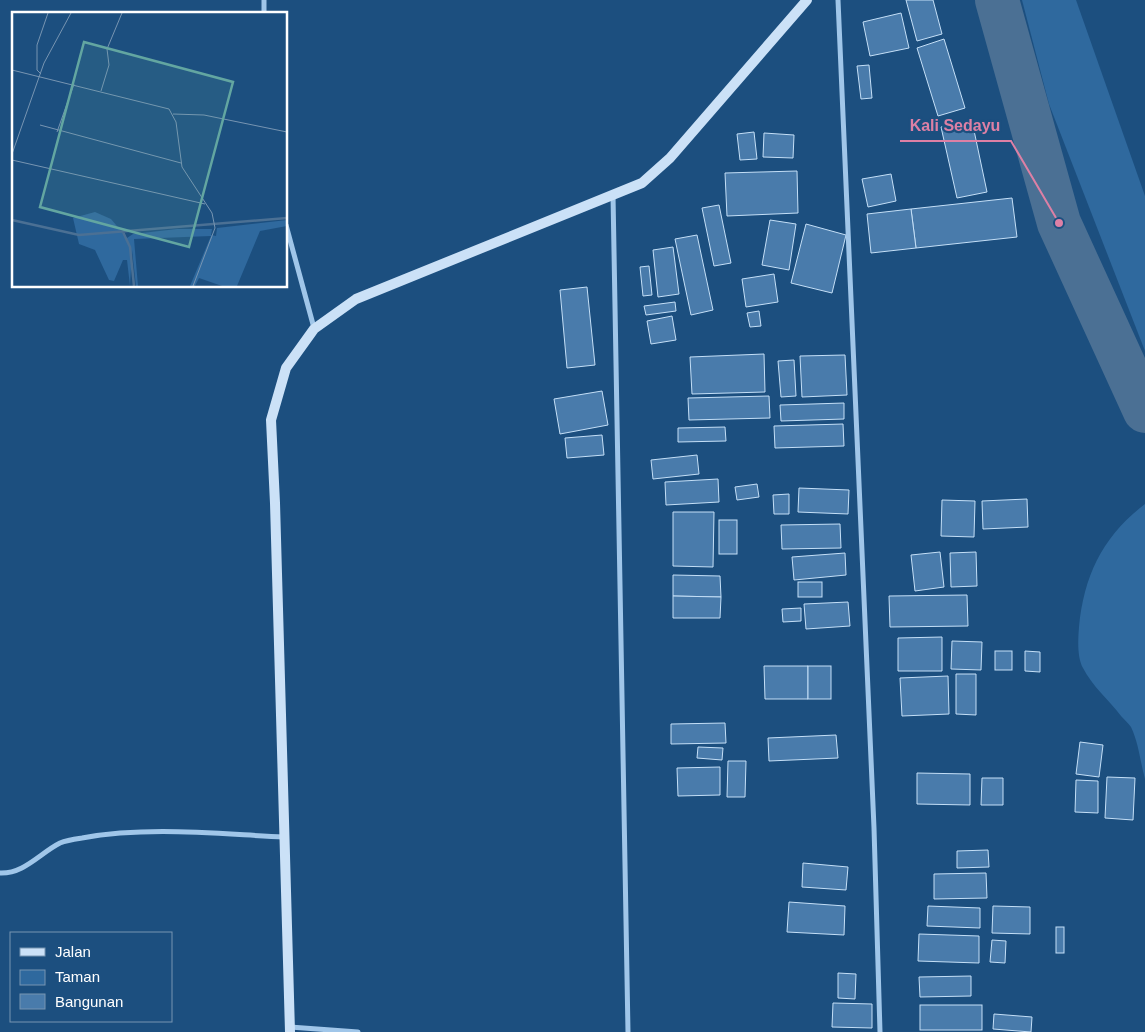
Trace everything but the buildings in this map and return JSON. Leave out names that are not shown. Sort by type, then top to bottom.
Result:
[{"type":"street","points":[[358,1032],[290,1030],[271,420],[286,368],[314,329],[356,299],[642,183],[670,158],[807,0]]},
{"type":"street","points":[[838,0],[874,818],[880,1032]]},
{"type":"street","points":[[613,195],[628,1032]]},
{"type":"street","points":[[288,232],[314,329]]},
{"type":"street","points":[[0,872],[6,873],[21,869],[62,842],[104,834],[172,831],[284,837]]},
{"type":"green space","points":[[1022,0],[1076,0],[1145,196],[1145,351],[1049,104]]},
{"type":"green space","points":[[1145,504],[1145,779],[1134,733],[1087,675],[1080,659],[1078,643],[1086,590],[1098,558],[1118,529]]},
{"type":"waterway","points":[[997,0],[1059,223],[1145,411]]},
{"type":"place","name":"Kali Sedayu","points":[[1059,223]]}]
